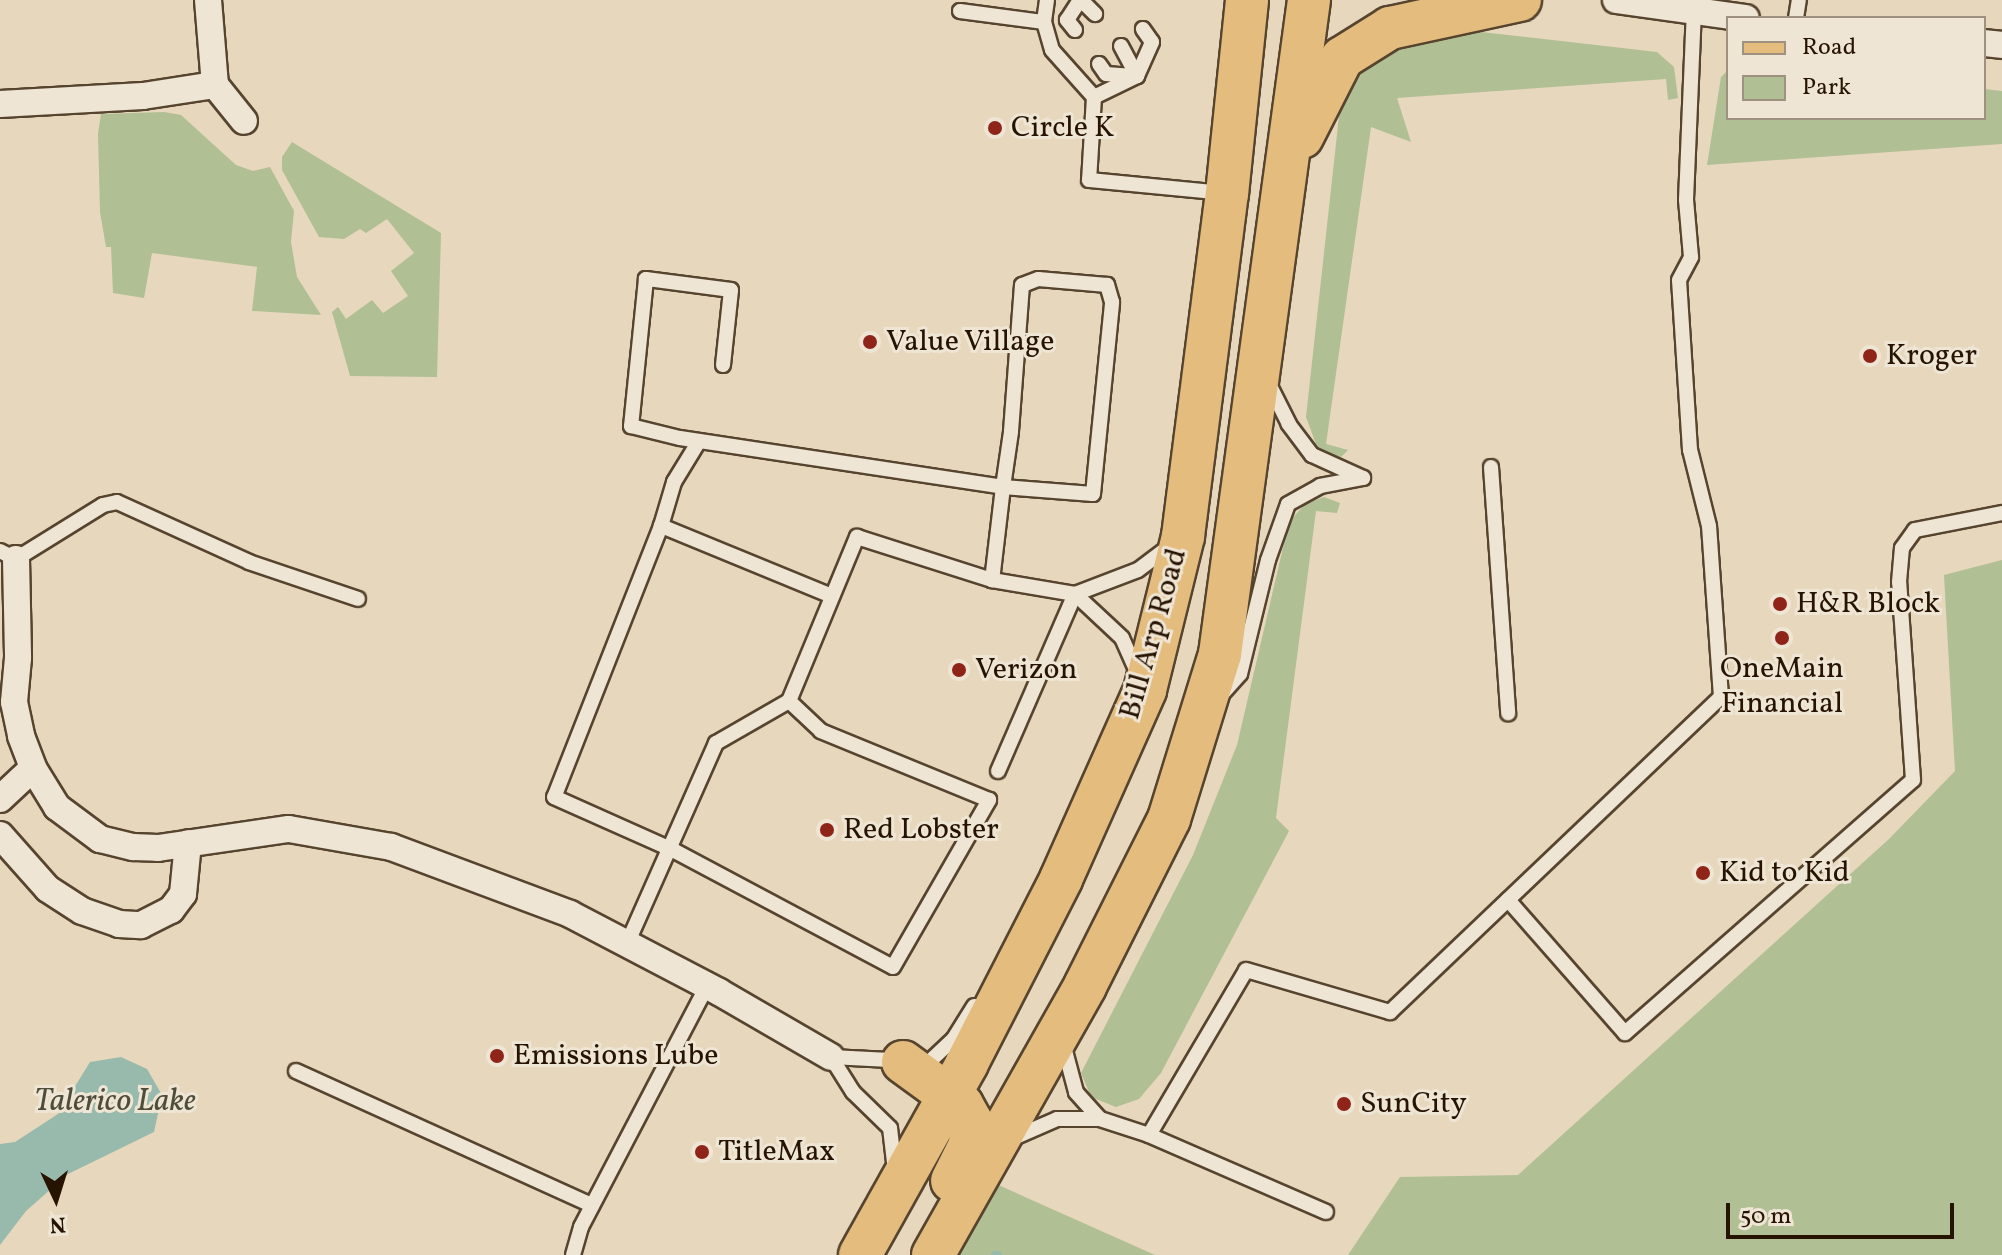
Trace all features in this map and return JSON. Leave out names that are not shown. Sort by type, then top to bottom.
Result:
[{"type":"main road","points":[[1221,0],[1240,87]]},
{"type":"main road","name":"Bill Arp Road","points":[[860,1255],[949,1095],[1048,883],[1145,690],[1183,536],[1240,87],[1247,0]]},
{"type":"main road","name":"Bill Arp Road","points":[[932,1255],[1060,1031],[1169,819],[1220,654],[1309,0]]},
{"type":"main road","points":[[1286,171],[1342,58],[1390,28],[1520,0]]},
{"type":"main road","points":[[903,1062],[962,1105],[971,1121],[970,1145],[941,1203],[932,1255]]},
{"type":"street","points":[[208,0],[215,85],[244,121]]},
{"type":"street","points":[[1616,0],[1731,16]]},
{"type":"street","points":[[0,104],[143,96],[215,85]]},
{"type":"street","points":[[8,555],[18,658],[7,700],[33,768],[57,807],[100,839],[133,847],[289,829],[391,847],[570,914],[707,986],[831,1057]]},
{"type":"street","points":[[0,799],[33,768]]},
{"type":"street","points":[[0,835],[48,889],[82,911],[119,924],[141,925],[171,910],[183,894],[188,843]]},
{"type":"lane","points":[[1047,0],[1044,22],[1052,50],[1094,97],[1089,180],[1227,194]]},
{"type":"lane","points":[[1075,30],[1067,20],[1081,0],[1095,14]]},
{"type":"lane","points":[[960,11],[1044,22]]},
{"type":"lane","points":[[1149,1135],[1246,970],[1390,1012],[1721,697],[1709,526],[1690,450],[1679,280],[1691,257],[1686,200],[1694,11]]},
{"type":"lane","points":[[1094,97],[1137,76],[1152,42],[1143,29]]},
{"type":"lane","points":[[1121,46],[1137,76]]},
{"type":"lane","points":[[1099,64],[1106,74],[1137,76]]},
{"type":"lane","points":[[723,365],[731,290],[646,279],[631,426],[699,441],[1003,487],[1093,494],[1112,302],[1107,285],[1038,279],[1022,285],[1003,487],[992,580]]},
{"type":"lane","points":[[1200,717],[1240,674],[1268,560],[1288,504],[1320,486],[1363,478],[1312,455],[1289,424],[1259,365]]},
{"type":"lane","points":[[699,441],[674,482],[661,526],[554,797],[671,849],[893,967],[989,800],[821,731],[789,701]]},
{"type":"lane","points":[[1491,467],[1508,713]]},
{"type":"lane","points":[[8,555],[103,505],[117,502],[249,562],[358,599]]},
{"type":"lane","points":[[1508,900],[1625,1033],[1913,780],[1899,582],[1902,548],[1915,530],[2002,513]]},
{"type":"lane","points":[[661,526],[832,596]]},
{"type":"lane","points":[[627,944],[716,743],[789,701],[857,537],[992,580],[1075,594],[1138,570],[1183,536]]},
{"type":"lane","points":[[1075,594],[1122,638],[1145,690]]},
{"type":"lane","points":[[998,771],[1075,594]]},
{"type":"lane","points":[[573,1255],[592,1205],[707,986]]},
{"type":"lane","points":[[831,1057],[929,1062],[953,1040],[981,994]]},
{"type":"lane","points":[[1060,1031],[1076,1092],[1100,1119]]},
{"type":"lane","points":[[831,1057],[853,1092],[890,1128],[897,1191]]},
{"type":"lane","points":[[296,1071],[592,1205]]},
{"type":"lane","points":[[995,1145],[1057,1119],[1100,1119],[1149,1135],[1326,1212]]},
{"type":"green space","points":[[1446,28],[1657,52],[1674,67],[1678,98],[1668,100],[1666,79],[1397,98],[1411,142],[1371,127],[1326,444],[1348,450],[1341,457],[1325,454],[1316,444],[1306,417],[1341,98],[1363,64],[1413,30]]},
{"type":"green space","points":[[1726,72],[1726,120],[1986,120],[1986,89],[2002,91],[2002,144],[1707,165],[1721,77]]},
{"type":"green space","points":[[164,112],[181,115],[236,165],[253,171],[270,167],[294,211],[291,242],[297,277],[321,315],[252,311],[257,267],[152,253],[144,298],[113,293],[111,247],[106,247],[100,212],[98,134],[101,114]]},
{"type":"green space","points":[[292,142],[441,233],[437,377],[350,376],[332,312],[338,307],[346,319],[372,300],[383,313],[408,296],[391,271],[414,253],[387,219],[366,233],[360,229],[344,239],[319,237],[282,170],[282,157]]},
{"type":"green space","points":[[1324,497],[1340,503],[1337,513],[1316,511],[1276,818],[1289,831],[1161,1073],[1139,1099],[1116,1107],[1091,1097],[1081,1073],[1193,855],[1237,745],[1289,522],[1305,504]]},
{"type":"green space","points":[[2002,560],[2002,1255],[1348,1255],[1400,1177],[1518,1175],[1889,839],[1955,771],[1944,575]]},
{"type":"green space","points":[[978,1176],[1155,1255],[933,1255]]},
{"type":"water","name":"Talerico Lake","points":[[121,1057],[147,1069],[162,1095],[154,1132],[68,1174],[26,1211],[0,1245],[0,1144],[15,1142],[58,1114],[90,1062]]},
{"type":"place","name":"Circle K","points":[[995,128]]},
{"type":"place","name":"Value Village","points":[[870,342]]},
{"type":"place","name":"Kroger","points":[[1870,356]]},
{"type":"place","name":"H&R Block","points":[[1780,604]]},
{"type":"place","name":"OneMain Financial","points":[[1782,638]]},
{"type":"place","name":"Verizon","points":[[959,670]]},
{"type":"place","name":"Red Lobster","points":[[827,830]]},
{"type":"place","name":"Kid to Kid","points":[[1703,873]]},
{"type":"place","name":"Emissions Lube","points":[[497,1056]]},
{"type":"place","name":"SunCity","points":[[1344,1104]]},
{"type":"place","name":"TitleMax","points":[[702,1152]]}]
